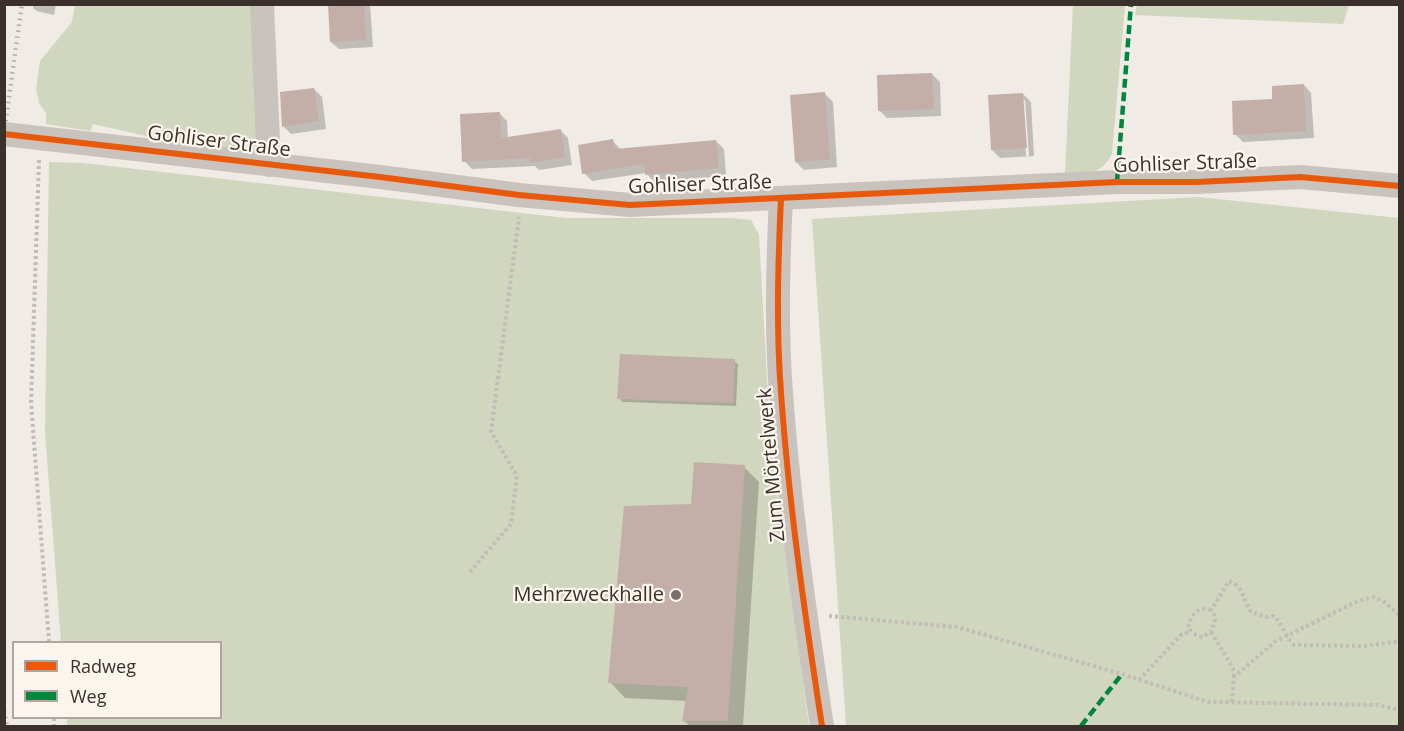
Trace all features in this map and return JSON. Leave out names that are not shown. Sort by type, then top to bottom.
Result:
[{"type":"street","points":[[262,4],[269,165]]},
{"type":"street","name":"Gohliser Straße","points":[[4,134],[519,195],[630,205],[1106,182],[1197,182],[1300,177],[1400,186]]},
{"type":"street","name":"Zum Mörtelwerk","points":[[781,198],[777,290],[780,392],[798,566],[822,726]]},
{"type":"path","points":[[42,138],[37,170],[31,402],[49,641]]},
{"type":"path","points":[[470,572],[511,524],[517,476],[491,432],[519,216],[519,195]]},
{"type":"path","points":[[1211,610],[1229,581],[1241,589],[1251,612],[1267,617],[1274,616],[1281,623],[1286,636],[1293,645],[1365,646],[1400,641]]},
{"type":"path","points":[[1234,677],[1276,641],[1358,601],[1374,597],[1386,603],[1400,616]]},
{"type":"path","points":[[1206,608],[1214,612],[1215,621],[1211,632],[1202,637],[1191,632],[1188,628],[1195,612],[1206,608]]},
{"type":"path","points":[[805,613],[957,627],[1208,702],[1378,705],[1400,710]]},
{"type":"path","points":[[1139,680],[1182,634],[1191,632]]},
{"type":"path","points":[[1211,632],[1233,668],[1232,702]]},
{"type":"green space","points":[[1137,4],[1349,5],[1343,24],[1135,15]]},
{"type":"green space","points":[[75,5],[256,5],[264,154],[146,136],[93,124],[90,131],[46,124],[46,113],[39,103],[36,89],[40,61],[72,22]]},
{"type":"green space","points":[[1073,5],[1125,5],[1112,154],[1108,161],[1098,169],[1065,173]]},
{"type":"green space","points":[[49,162],[83,163],[566,218],[751,220],[759,235],[771,449],[809,726],[67,726],[67,719],[222,719],[222,641],[61,641],[45,432]]},
{"type":"green space","points":[[1198,197],[1399,218],[1399,726],[846,726],[812,219]]},
{"type":"building","points":[[328,4],[364,4],[366,40],[330,42]]},
{"type":"building","points":[[932,73],[934,109],[878,111],[877,75]]},
{"type":"building","points":[[1304,84],[1306,131],[1233,135],[1232,101],[1272,99],[1272,86]]},
{"type":"building","points":[[314,88],[319,121],[282,127],[280,92]]},
{"type":"building","points":[[825,92],[830,160],[795,162],[790,95]]},
{"type":"building","points":[[1023,93],[1027,148],[991,150],[988,95]]},
{"type":"building","points":[[500,112],[501,138],[561,129],[565,157],[530,163],[530,158],[462,162],[460,114]]},
{"type":"building","points":[[613,139],[615,149],[716,140],[719,168],[645,175],[644,164],[582,174],[578,145]]},
{"type":"building","points":[[620,354],[735,359],[733,403],[617,399]]},
{"type":"building","name":"Mehrzweckhalle","points":[[694,462],[745,465],[728,721],[682,721],[688,687],[608,683],[624,506],[691,504]]},
{"type":"railway","points":[[4,133],[22,4]]},
{"type":"railway","points":[[4,711],[7,726]]},
{"type":"marked path","points":[[1117,182],[1131,4]]},
{"type":"marked path","points":[[1081,726],[1122,674]]},
{"type":"cycle path","points":[[4,134],[519,195],[630,205],[1117,182],[1197,182],[1300,177],[1400,186]]},
{"type":"cycle path","points":[[781,198],[778,296],[781,393],[798,560],[822,726]]},
{"type":"place","name":"Mehrzweckhalle","points":[[676,595]]}]
